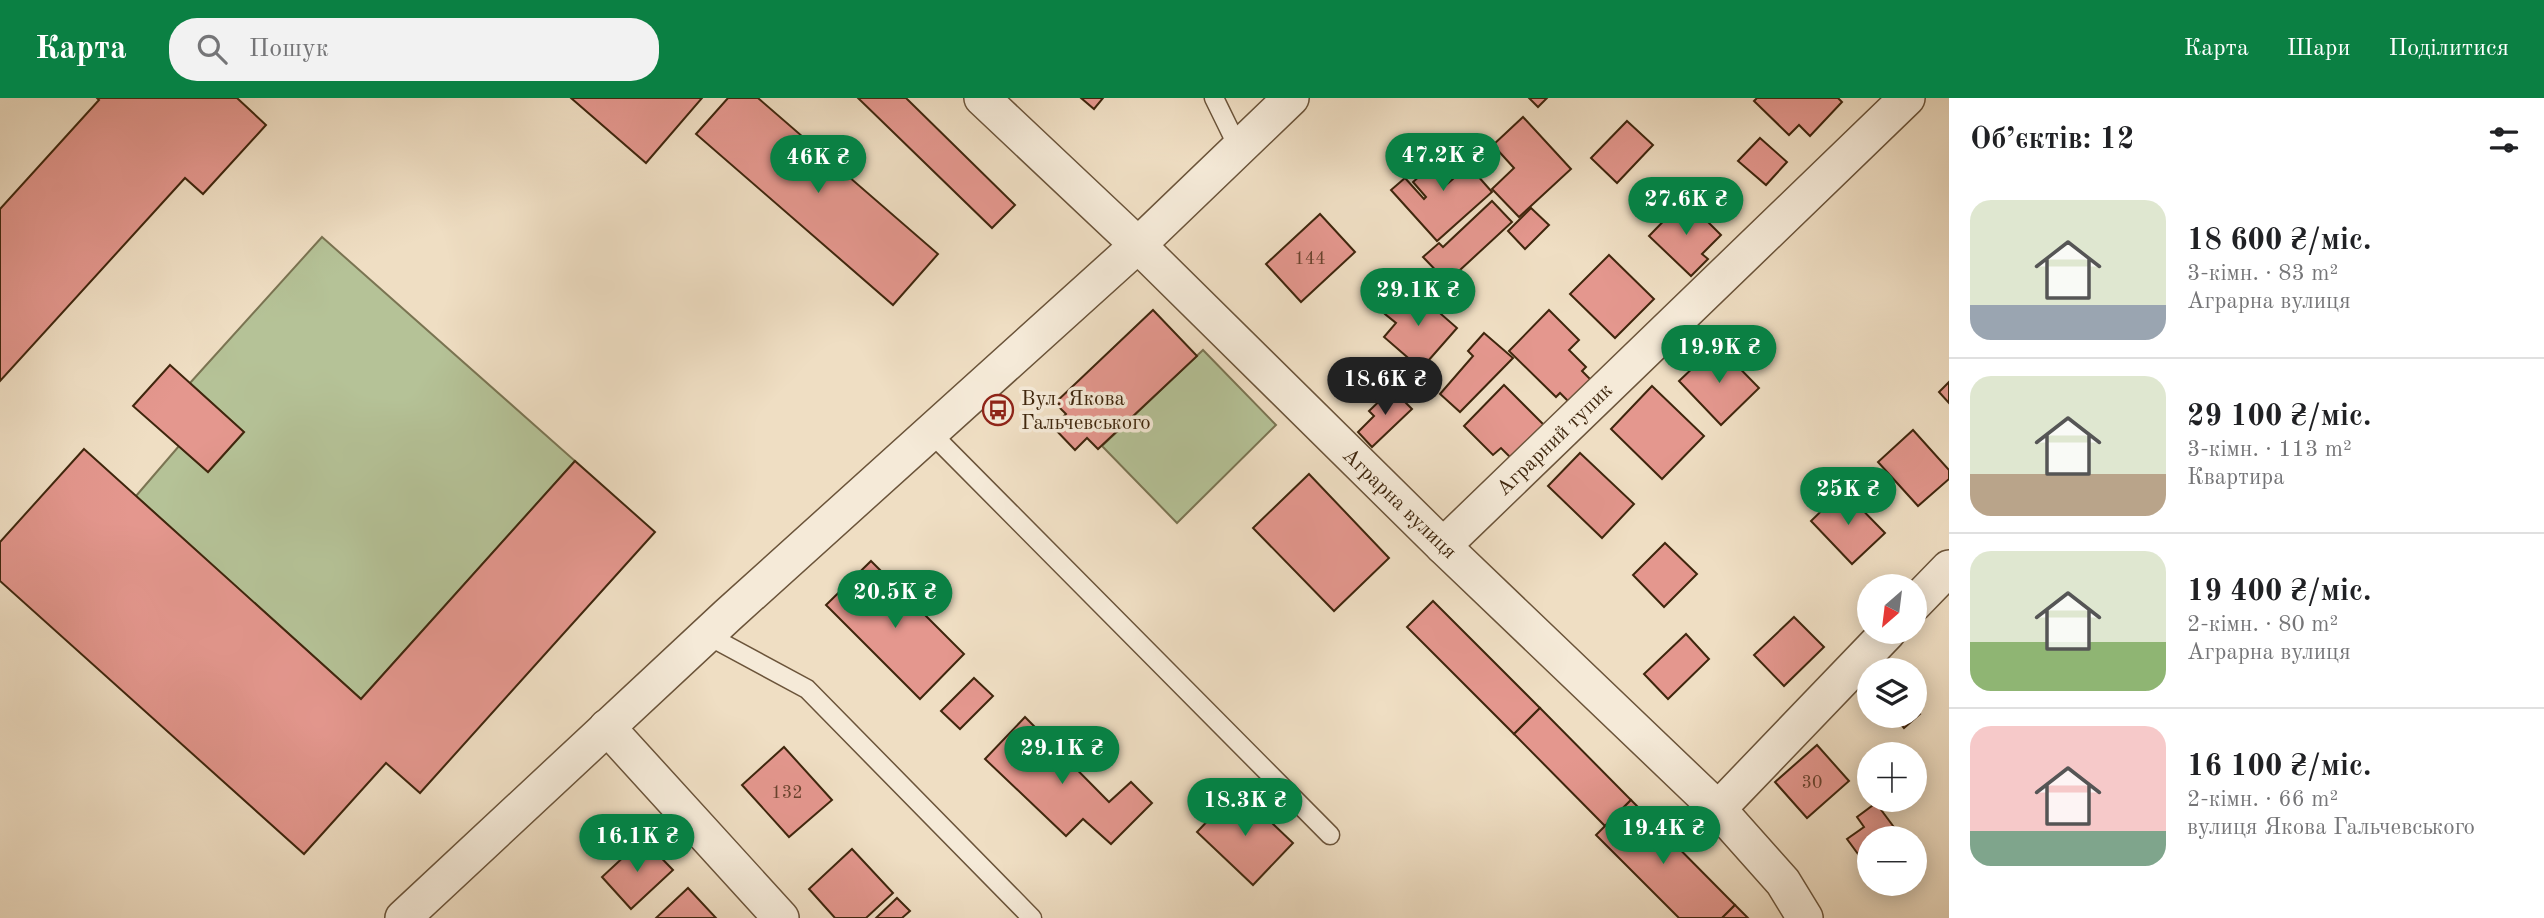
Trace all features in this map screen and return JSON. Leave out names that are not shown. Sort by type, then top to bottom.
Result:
[{"type":"street","name":"Аграрна вулиця","points":[[982,98],[1138,245],[1443,546],[1718,808],[1783,882],[1805,918]]},
{"type":"street","points":[[403,918],[707,635],[1138,245],[1291,98]]},
{"type":"street","name":"Аграрний тупик","points":[[1443,546],[1907,98]]},
{"type":"street","points":[[1927,591],[1949,568]]},
{"type":"street","points":[[1718,808],[1876,644]]},
{"type":"street","points":[[607,727],[780,918]]},
{"type":"lane","points":[[1214,98],[1238,147]]},
{"type":"lane","points":[[930,432],[1330,835]]},
{"type":"lane","points":[[707,635],[807,689],[1032,918]]},
{"type":"green space","points":[[322,237],[575,461],[361,699],[136,496],[179,446],[208,472],[244,432],[190,383]]},
{"type":"green space","points":[[1203,350],[1276,425],[1177,523],[1102,446]]},
{"type":"building","points":[[97,98],[237,98],[266,125],[203,194],[185,178],[0,381],[0,209],[99,100]]},
{"type":"building","points":[[571,98],[702,98],[646,163]]},
{"type":"building","points":[[728,98],[758,98],[938,254],[893,305],[696,134]]},
{"type":"building","points":[[858,98],[906,98],[1015,205],[992,228]]},
{"type":"building","points":[[1081,98],[1103,98],[1094,109]]},
{"type":"building","points":[[1529,98],[1547,98],[1538,107]]},
{"type":"building","points":[[1757,98],[1838,98],[1842,102],[1810,136],[1799,125],[1789,135],[1754,101]]},
{"type":"building","points":[[1523,117],[1571,169],[1519,217],[1492,189],[1514,168],[1493,145]]},
{"type":"building","points":[[1627,121],[1653,145],[1617,183],[1591,158]]},
{"type":"building","points":[[1760,138],[1787,162],[1766,185],[1738,161]]},
{"type":"building","points":[[1446,140],[1492,192],[1437,241],[1391,190],[1405,178],[1424,199],[1426,197],[1413,182],[1431,166],[1447,184],[1453,179],[1431,154]]},
{"type":"building","points":[[1685,199],[1721,235],[1702,254],[1708,259],[1691,276],[1649,236]]},
{"type":"building","points":[[1492,201],[1512,222],[1447,282],[1423,257],[1439,243],[1443,247]]},
{"type":"building","points":[[1531,208],[1549,225],[1525,249],[1508,231]]},
{"type":"building","points":[[1320,214],[1355,252],[1301,302],[1266,264]]},
{"type":"building","points":[[1609,255],[1654,299],[1615,338],[1570,294]]},
{"type":"building","points":[[1409,286],[1457,328],[1421,369],[1384,337],[1396,323],[1385,314]]},
{"type":"building","points":[[1153,310],[1197,356],[1098,449],[1087,438],[1075,450],[1053,427],[1066,414],[1055,403]]},
{"type":"building","points":[[1549,310],[1579,340],[1569,350],[1586,367],[1582,371],[1593,382],[1571,404],[1560,393],[1556,397],[1509,351]]},
{"type":"building","points":[[1484,333],[1513,358],[1460,412],[1440,394],[1473,356],[1468,351]]},
{"type":"building","points":[[1717,345],[1759,388],[1721,425],[1679,381]]},
{"type":"building","points":[[170,365],[244,432],[208,472],[133,406]]},
{"type":"building","points":[[1949,382],[1949,403],[1939,392]]},
{"type":"building","points":[[1504,385],[1544,425],[1511,458],[1501,448],[1493,455],[1464,426]]},
{"type":"building","points":[[1652,386],[1704,436],[1662,479],[1611,429]]},
{"type":"building","points":[[1392,389],[1412,409],[1372,447],[1358,432],[1374,416],[1369,411]]},
{"type":"building","points":[[1913,430],[1949,470],[1949,479],[1918,506],[1878,462]]},
{"type":"building","points":[[84,449],[361,699],[575,461],[655,532],[420,793],[386,763],[304,854],[0,581],[0,542]]},
{"type":"building","points":[[1580,453],[1634,504],[1602,538],[1548,486]]},
{"type":"building","points":[[1309,474],[1389,558],[1334,611],[1253,528]]},
{"type":"building","points":[[1843,490],[1885,533],[1852,564],[1811,521]]},
{"type":"building","points":[[1665,543],[1697,574],[1664,607],[1633,575]]},
{"type":"building","points":[[871,561],[964,654],[920,699],[826,605]]},
{"type":"building","points":[[1433,601],[1540,708],[1514,734],[1407,627]]},
{"type":"building","points":[[1794,617],[1824,647],[1784,686],[1754,655]]},
{"type":"building","points":[[1686,634],[1709,659],[1668,699],[1644,674]]},
{"type":"building","points":[[974,678],[993,696],[960,729],[941,711]]},
{"type":"building","points":[[1540,708],[1631,800],[1605,826],[1514,734]]},
{"type":"building","points":[[1025,717],[1109,802],[1131,782],[1152,803],[1111,844],[1083,819],[1066,836],[985,759]]},
{"type":"building","points":[[1817,745],[1849,781],[1807,818],[1775,782]]},
{"type":"building","points":[[784,747],[832,800],[789,837],[742,785]]},
{"type":"building","points":[[1237,790],[1293,843],[1253,885],[1197,832]]},
{"type":"building","points":[[1631,800],[1735,905],[1722,918],[1679,918],[1596,835]]},
{"type":"building","points":[[1864,812],[1883,812],[1893,826],[1863,826],[1857,817]]},
{"type":"building","points":[[1857,832],[1857,853],[1847,839]]},
{"type":"building","points":[[643,839],[673,870],[631,909],[602,877]]},
{"type":"building","points":[[852,849],[893,893],[866,918],[835,918],[809,889]]},
{"type":"building","points":[[688,888],[716,918],[656,918]]},
{"type":"building","points":[[897,898],[910,911],[902,918],[876,918]]},
{"type":"building","points":[[1735,905],[1748,918],[1722,918]]},
{"type":"place","name":"Вул. Якова Гальчевського","points":[[998,410]]}]
